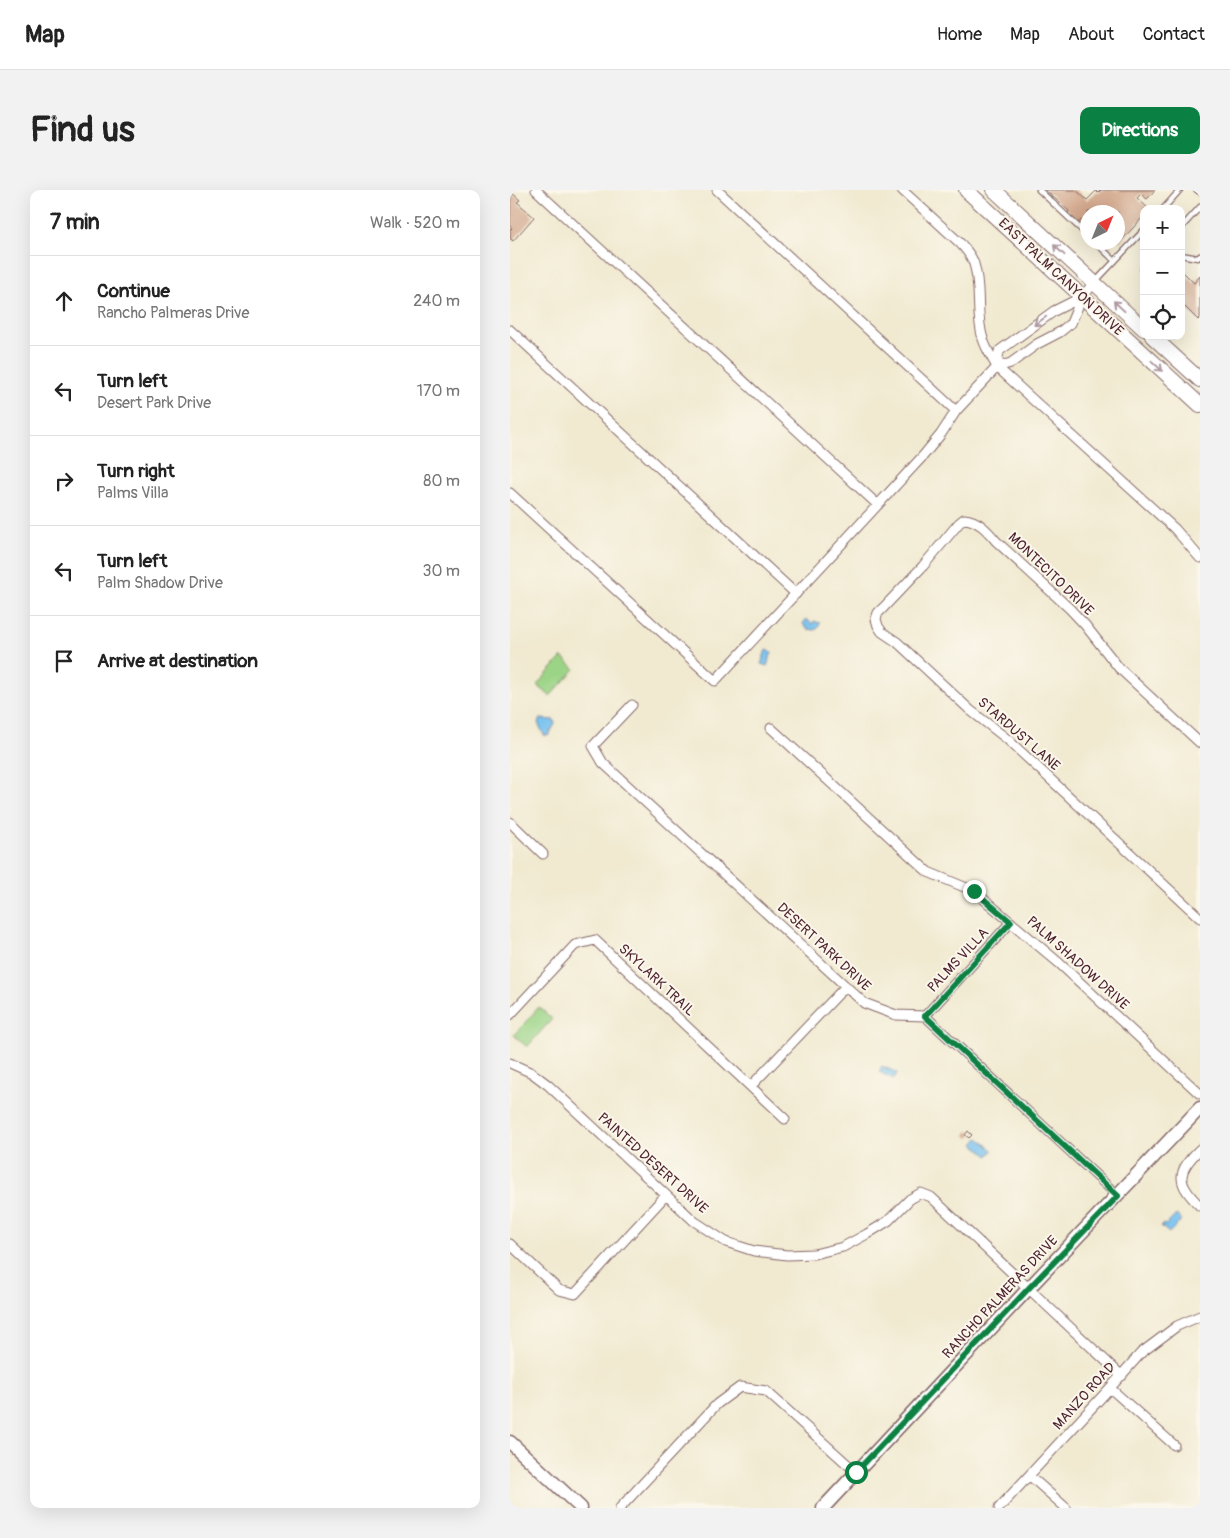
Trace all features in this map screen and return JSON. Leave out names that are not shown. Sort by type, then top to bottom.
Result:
[{"type":"main road","name":"EAST PALM CANYON DRIVE","points":[[966,190],[1200,405]]},
{"type":"main road","name":"EAST PALM CANYON DRIVE","points":[[994,190],[1140,324]]},
{"type":"main road","points":[[1156,340],[1200,380]]},
{"type":"street","points":[[536,190],[878,505]]},
{"type":"street","points":[[717,190],[956,411]]},
{"type":"street","points":[[902,190],[961,244],[970,255],[974,263],[976,275],[982,338],[997,367],[1175,529],[1200,558]]},
{"type":"street","points":[[510,493],[715,681],[923,456],[941,434],[956,411],[997,367],[1011,363],[1071,323],[1082,297],[1094,283]]},
{"type":"street","points":[[997,367],[999,350],[1054,311],[1082,297]]},
{"type":"street","points":[[510,330],[796,594]]},
{"type":"street","name":"MONTECITO DRIVE","points":[[924,566],[958,523],[964,518],[976,522],[986,529],[996,541],[1070,609],[1119,668],[1200,743]]},
{"type":"street","name":"STARDUST LANE","points":[[924,566],[878,613],[876,619],[882,632],[897,642],[970,710],[1007,739],[1200,918]]},
{"type":"street","name":"DESERT PARK DRIVE","points":[[632,705],[592,746],[603,762],[864,1003],[896,1015],[925,1016]]},
{"type":"street","name":"PALM SHADOW DRIVE","points":[[770,728],[928,872],[974,891],[1011,922],[1059,963],[1200,1094]]},
{"type":"street","points":[[510,822],[543,854]]},
{"type":"street","name":"PALMS VILLA","points":[[925,1016],[1011,922]]},
{"type":"street","name":"SKYLARK TRAIL","points":[[510,1015],[575,945],[595,940],[785,1119]]},
{"type":"street","points":[[751,1086],[846,986]]},
{"type":"street","points":[[925,1016],[1118,1196]]},
{"type":"street","name":"PAINTED DESERT DRIVE","points":[[510,1063],[532,1073],[548,1085],[694,1221],[726,1242],[754,1251],[787,1255],[814,1254],[843,1247],[888,1220],[910,1198],[921,1193],[931,1197],[1122,1376]]},
{"type":"street","name":"RANCHO PALMERAS DRIVE","points":[[823,1508],[1200,1108]]},
{"type":"street","points":[[1200,1149],[1184,1166],[1182,1178],[1186,1192],[1200,1206]]},
{"type":"street","points":[[510,1244],[559,1290],[575,1294],[666,1196]]},
{"type":"street","name":"MANZO ROAD","points":[[999,1508],[1122,1376],[1141,1353],[1177,1326],[1200,1316]]},
{"type":"street","points":[[620,1508],[718,1404],[740,1388],[766,1391],[856,1472]]},
{"type":"street","points":[[1110,1388],[1174,1445]]},
{"type":"street","points":[[510,1442],[581,1508]]},
{"type":"street","points":[[1030,1476],[1066,1508]]},
{"type":"lane","points":[[1039,190],[1080,228]]},
{"type":"lane","points":[[1167,205],[1180,190]]},
{"type":"lane","points":[[1185,224],[1200,207]]},
{"type":"lane","points":[[1094,283],[1140,234]]},
{"type":"lane","points":[[1103,250],[1114,261]]},
{"type":"lane","points":[[1185,256],[1198,258],[1200,256]]},
{"type":"green space","points":[[562,657],[575,669],[550,696],[537,685]]},
{"type":"green space","points":[[539,1007],[552,1019],[527,1047],[514,1035]]},
{"type":"water","points":[[806,619],[813,624],[814,621],[820,623],[818,628],[815,630],[807,629],[803,624]]},
{"type":"water","points":[[766,650],[772,652],[767,666],[761,664]]},
{"type":"water","points":[[540,719],[554,720],[555,724],[548,736],[544,735],[538,723]]},
{"type":"water","points":[[882,1066],[897,1073],[894,1079],[879,1072]]},
{"type":"water","points":[[979,1138],[993,1150],[988,1156],[974,1144]]},
{"type":"water","points":[[1176,1215],[1182,1220],[1169,1233],[1161,1226],[1163,1224],[1166,1225]]},
{"type":"building","points":[[1045,190],[1076,190],[1087,200],[1096,191],[1098,193],[1101,190],[1155,190],[1147,199],[1141,194],[1137,198],[1145,205],[1140,205],[1140,220],[1125,237],[1125,205],[1080,205],[1080,221],[1078,224],[1068,214],[1069,211]]},
{"type":"building","points":[[511,192],[520,200],[517,202],[534,217],[513,241],[510,238],[510,229],[512,228],[510,226]]},
{"type":"building","points":[[1185,274],[1194,283],[1200,276],[1200,318],[1198,320],[1185,307]]},
{"type":"building","points":[[968,1131],[972,1135],[969,1138],[965,1135]]},
{"type":"route","points":[[856,1472],[1118,1196],[925,1016],[1011,922],[974,891]]}]
